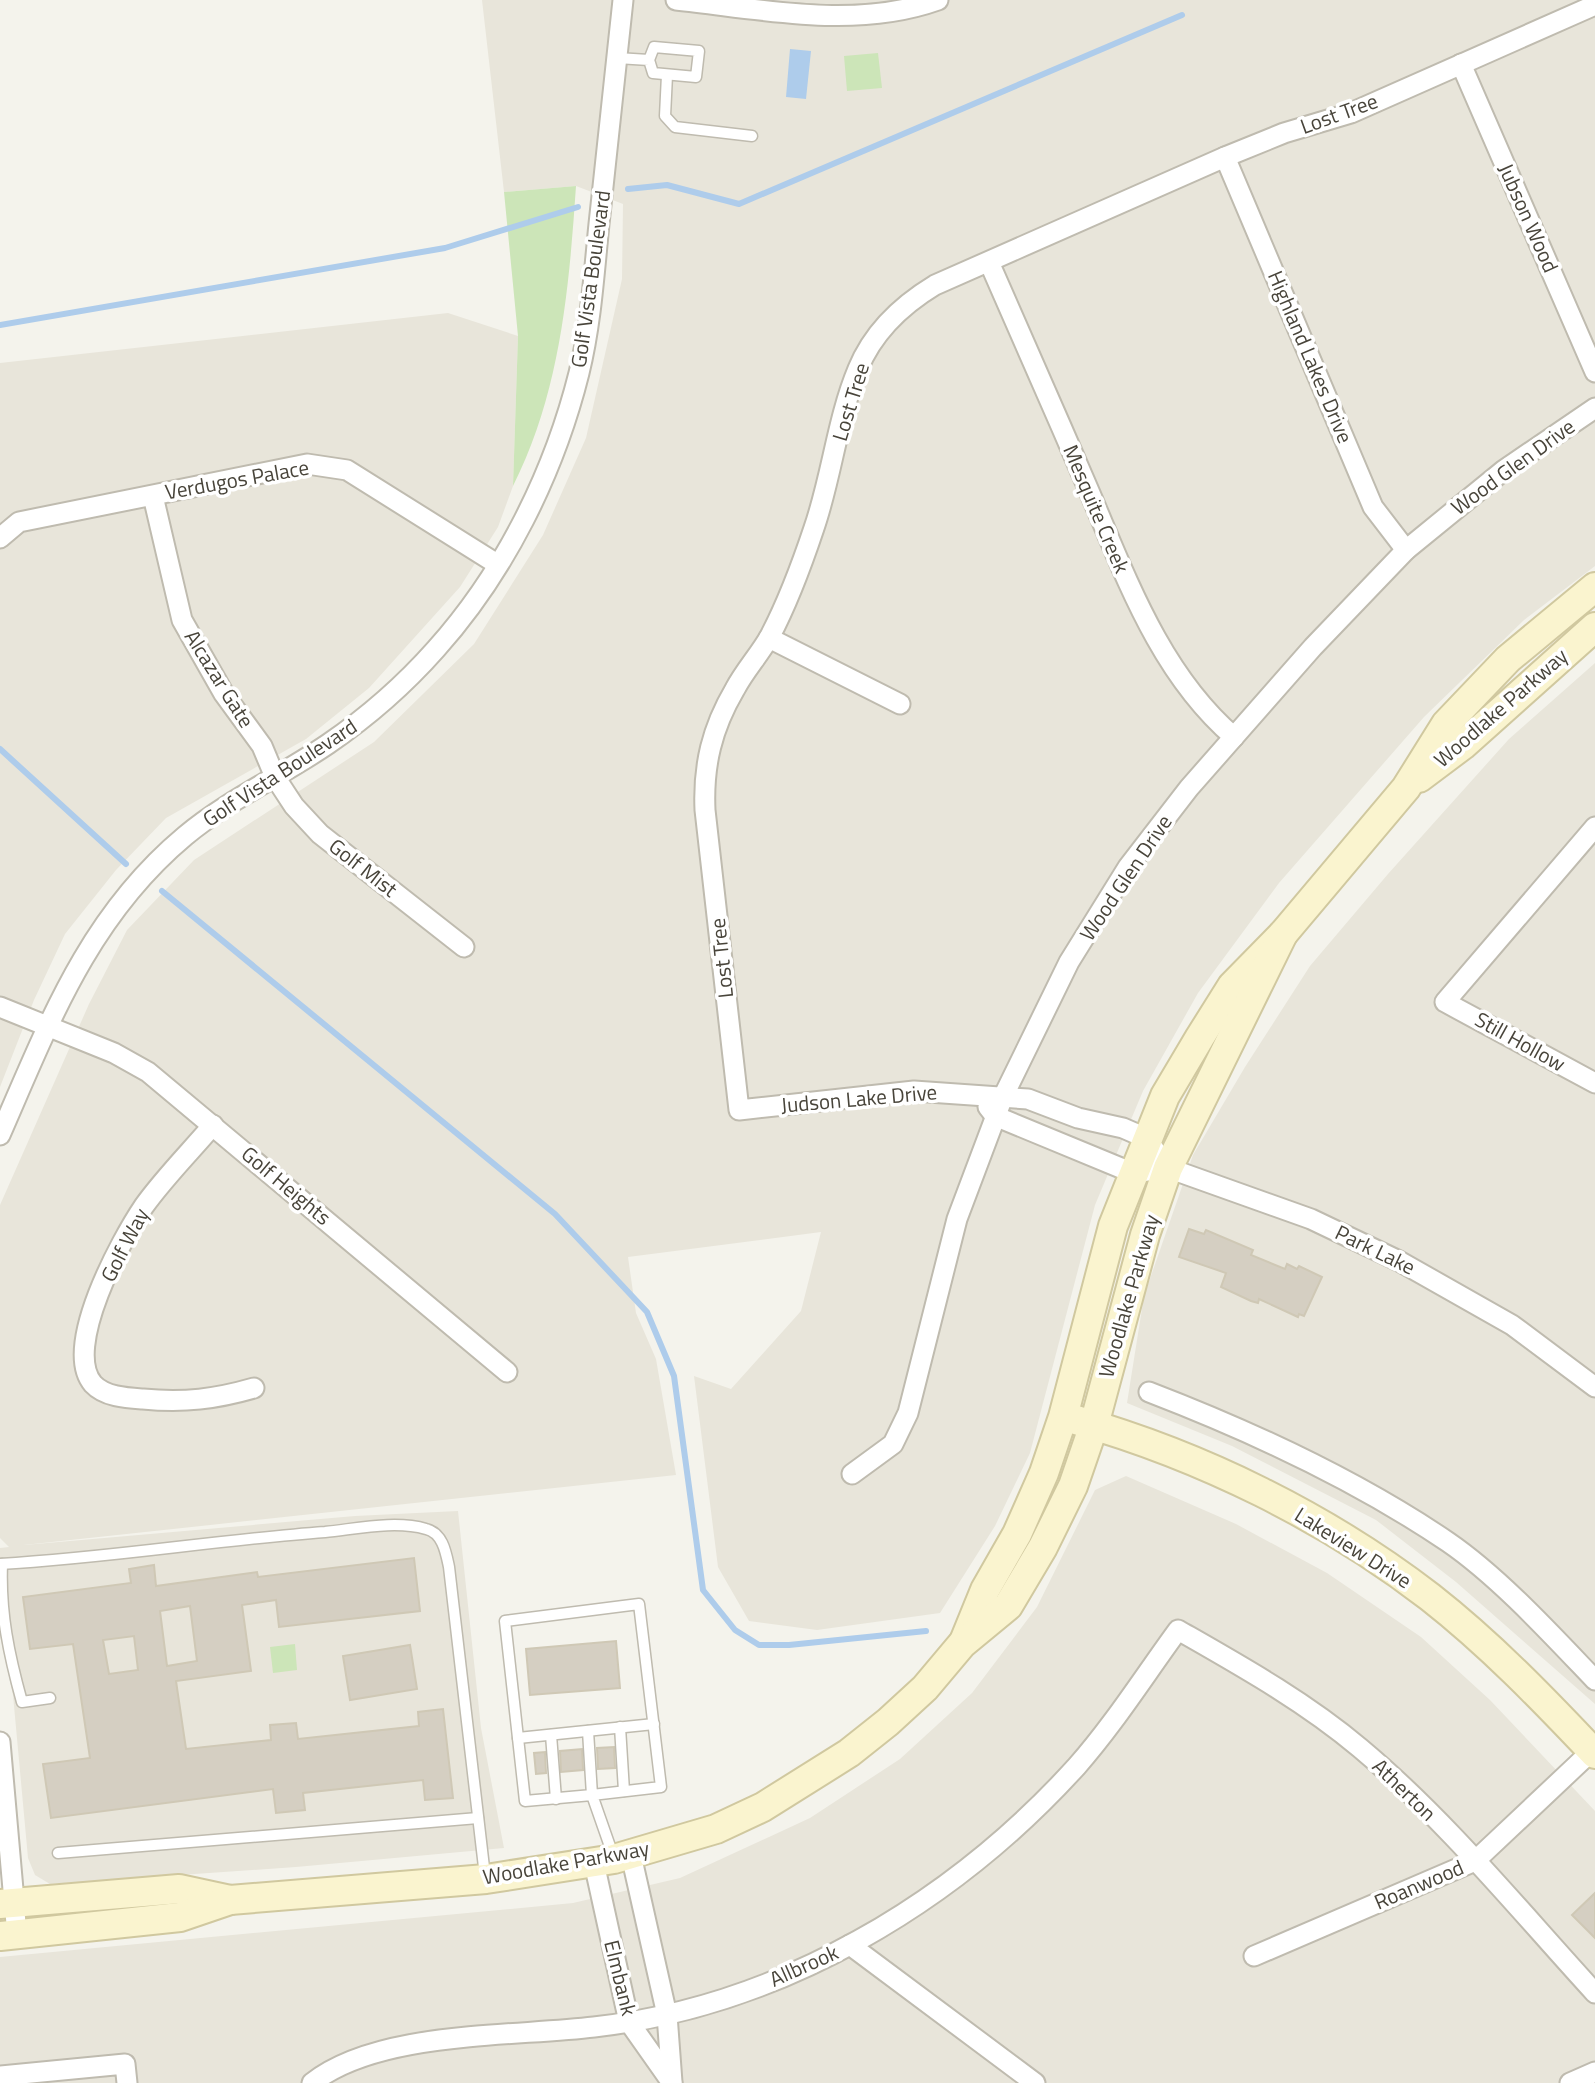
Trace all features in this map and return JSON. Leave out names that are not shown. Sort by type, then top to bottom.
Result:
[{"type":"street","name":"Golf Vista Boulevard","points":[[0,1135],[48,1026],[93,937],[120,900],[152,866],[223,808],[275,777],[361,719],[435,650],[478,596],[519,530],[546,473],[579,371],[590,314],[623,0]]},
{"type":"street","points":[[676,0],[829,16],[937,0]]},
{"type":"street","name":"Lost Tree","points":[[739,1110],[704,778],[710,744],[724,709],[769,638],[814,529],[858,369],[872,343],[891,317],[911,299],[935,285],[1225,157],[1284,133],[1351,113],[1595,5]]},
{"type":"street","name":"Jubson Wood","points":[[1461,64],[1595,372]]},
{"type":"street","name":"Highland Lakes Drive","points":[[1225,157],[1374,508],[1406,550]]},
{"type":"street","name":"Mesquite Creek","points":[[989,262],[1150,628],[1189,690],[1234,737]]},
{"type":"street","name":"Wood Glen Drive","points":[[852,1474],[893,1444],[908,1413],[957,1219],[995,1116],[1069,962],[1122,876],[1189,788],[1313,647],[1406,550],[1504,470],[1595,408]]},
{"type":"street","name":"Verdugos Palace","points":[[0,538],[19,522],[307,464],[347,470],[497,564]]},
{"type":"street","name":"Alcazar Gate","points":[[153,496],[182,620],[224,694],[262,746],[275,777]]},
{"type":"street","name":"Woodlake Parkway","points":[[962,1644],[985,1590],[1023,1522],[1063,1417],[1113,1226],[1146,1138],[1166,1096],[1233,986],[1283,934],[1406,788],[1446,724],[1508,659],[1595,587]]},
{"type":"street","name":"Woodlake Parkway","points":[[1406,788],[1463,745],[1595,627]]},
{"type":"street","points":[[769,638],[901,704]]},
{"type":"street","name":"Golf Mist","points":[[275,777],[294,806],[320,834],[464,947]]},
{"type":"street","name":"Still Hollow","points":[[1595,827],[1445,1002],[1595,1083]]},
{"type":"street","name":"Woodlake Parkway","points":[[9,1936],[180,1917],[230,1900],[485,1879],[613,1859],[716,1829],[763,1807],[804,1783],[888,1722],[925,1688],[962,1644],[1008,1605],[1073,1486],[1094,1425],[1145,1234],[1168,1168],[1283,934]]},
{"type":"street","name":"Golf Heights","points":[[0,1006],[114,1053],[148,1072],[508,1372]]},
{"type":"street","name":"Judson Lake Drive","points":[[739,1110],[914,1091],[944,1091],[979,1097],[1028,1099],[1078,1118],[1123,1128],[1146,1138]]},
{"type":"street","points":[[979,1097],[995,1116],[1133,1173]]},
{"type":"street","points":[[1069,1146],[1078,1118]]},
{"type":"street","name":"Golf Way","points":[[213,1125],[144,1206],[118,1248],[85,1334],[83,1360],[94,1384],[117,1397],[159,1401],[213,1400],[254,1388]]},
{"type":"street","points":[[1146,1138],[1168,1168]]},
{"type":"street","name":"Park Lake","points":[[1133,1173],[1168,1168],[1311,1219],[1399,1261],[1512,1325],[1595,1387]]},
{"type":"street","points":[[1149,1392],[1234,1425],[1300,1455],[1449,1543],[1537,1619],[1595,1680]]},
{"type":"street","name":"Lakeview Drive","points":[[1063,1417],[1094,1425],[1193,1461],[1327,1526],[1430,1597],[1512,1669],[1594,1751]]},
{"type":"street","name":"Atherton","points":[[1178,1630],[1276,1685],[1360,1748],[1475,1861],[1595,1993]]},
{"type":"street","name":"Allbrook","points":[[312,2083],[346,2062],[395,2046],[629,2022],[667,2015],[749,1991],[850,1945],[930,1897],[974,1865],[1026,1818],[1078,1764],[1178,1630]]},
{"type":"street","points":[[0,1742],[9,1936]]},
{"type":"street","name":"Roanwood","points":[[1254,1956],[1475,1861],[1594,1751]]},
{"type":"street","name":"Elmbank","points":[[613,1859],[667,2015],[672,2083]]},
{"type":"street","name":"Elmbank","points":[[613,1859],[629,2022],[672,2083]]},
{"type":"street","name":"Woodlake Parkway","points":[[7,1904],[179,1889],[230,1900]]},
{"type":"street","points":[[850,1945],[1035,2083]]},
{"type":"street","points":[[1570,2083],[1595,2072]]},
{"type":"street","points":[[0,2076],[126,2073]]},
{"type":"lane","points":[[654,47],[699,51],[696,77],[653,73],[649,60],[654,47]]},
{"type":"lane","points":[[617,58],[649,60]]},
{"type":"lane","points":[[667,75],[666,116],[675,127],[752,136]]},
{"type":"lane","points":[[50,1698],[22,1702],[5,1635],[0,1601],[1,1564],[61,1561],[292,1534],[402,1526],[429,1529],[444,1545],[449,1567],[485,1879]]},
{"type":"lane","points":[[639,1604],[654,1724],[661,1787],[525,1801],[505,1621],[639,1604]]},
{"type":"lane","points":[[518,1738],[654,1724]]},
{"type":"lane","points":[[620,1727],[624,1791]]},
{"type":"lane","points":[[588,1731],[592,1795],[613,1859]]},
{"type":"lane","points":[[551,1735],[555,1798]]},
{"type":"lane","points":[[58,1853],[478,1818]]},
{"type":"shaded area","points":[[482,0],[1595,0],[1595,566],[1524,620],[1424,717],[1279,883],[1198,993],[1143,1091],[1095,1205],[1030,1453],[995,1526],[940,1613],[817,1630],[749,1621],[718,1567],[694,1376],[731,1389],[801,1311],[821,1232],[628,1257],[636,1313],[656,1359],[676,1475],[24,1545],[355,1516],[458,1511],[481,1728],[504,1848],[296,1867],[50,1884],[35,1875],[28,1858],[13,1695],[0,1635],[0,1548],[9,1547],[0,1538],[0,1205],[89,1004],[127,930],[194,860],[374,742],[474,644],[543,535],[586,438],[622,279],[623,204],[576,186],[504,192]]},
{"type":"shaded area","points":[[448,313],[518,336],[513,486],[498,527],[460,587],[369,688],[306,739],[166,818],[116,870],[65,934],[34,1000],[0,1087],[0,363]]},
{"type":"shaded area","points":[[1595,663],[1595,1704],[1456,1582],[1376,1520],[1232,1446],[1127,1403],[1144,1296],[1193,1155],[1245,1067],[1310,966],[1388,874],[1509,739]]},
{"type":"shaded area","points":[[1126,1476],[1236,1524],[1327,1573],[1421,1637],[1490,1700],[1595,1811],[1595,2083],[0,2083],[0,1957],[573,1903],[680,1878],[810,1818],[900,1759],[972,1693],[1037,1607],[1095,1490]]},
{"type":"green space","points":[[878,53],[882,88],[847,91],[844,56]]},
{"type":"green space","points":[[576,186],[560,340],[542,415],[513,486],[518,336],[504,192]]},
{"type":"green space","points":[[295,1644],[297,1670],[273,1673],[270,1647]]},
{"type":"water","points":[[790,49],[811,51],[806,99],[786,97]]},
{"type":"building","points":[[1189,1229],[1204,1234],[1206,1230],[1253,1250],[1251,1255],[1285,1269],[1287,1264],[1297,1269],[1299,1266],[1322,1277],[1304,1316],[1299,1314],[1298,1317],[1259,1299],[1258,1303],[1251,1301],[1221,1287],[1226,1273],[1179,1257]]},
{"type":"building","points":[[414,1558],[420,1611],[279,1627],[276,1600],[242,1605],[251,1671],[176,1681],[186,1749],[271,1740],[270,1725],[296,1723],[298,1739],[419,1726],[418,1712],[443,1709],[453,1798],[425,1800],[423,1780],[303,1793],[305,1810],[276,1813],[273,1789],[51,1818],[43,1764],[90,1758],[73,1644],[30,1649],[23,1597],[131,1583],[129,1569],[154,1565],[156,1586],[257,1572],[258,1577]],"holes":[[[190,1606],[197,1661],[167,1666],[160,1611]],[[134,1636],[138,1670],[109,1674],[103,1640]]]},
{"type":"building","points":[[616,1641],[620,1688],[530,1695],[526,1649]]},
{"type":"building","points":[[410,1645],[417,1689],[350,1700],[343,1656]]},
{"type":"building","points":[[614,1747],[615,1768],[598,1769],[597,1748]]},
{"type":"building","points":[[582,1749],[583,1770],[561,1772],[560,1751]]},
{"type":"building","points":[[545,1752],[546,1773],[536,1774],[534,1753]]},
{"type":"building","points":[[1595,1893],[1595,1938],[1572,1915]]},
{"type":"waterway","points":[[628,189],[667,185],[739,204],[1182,15]]},
{"type":"waterway","points":[[0,325],[445,248],[578,207]]},
{"type":"waterway","points":[[0,749],[126,864]]},
{"type":"waterway","points":[[162,891],[555,1214],[647,1312],[674,1376],[703,1590],[735,1630],[759,1645],[789,1645],[926,1631]]}]
